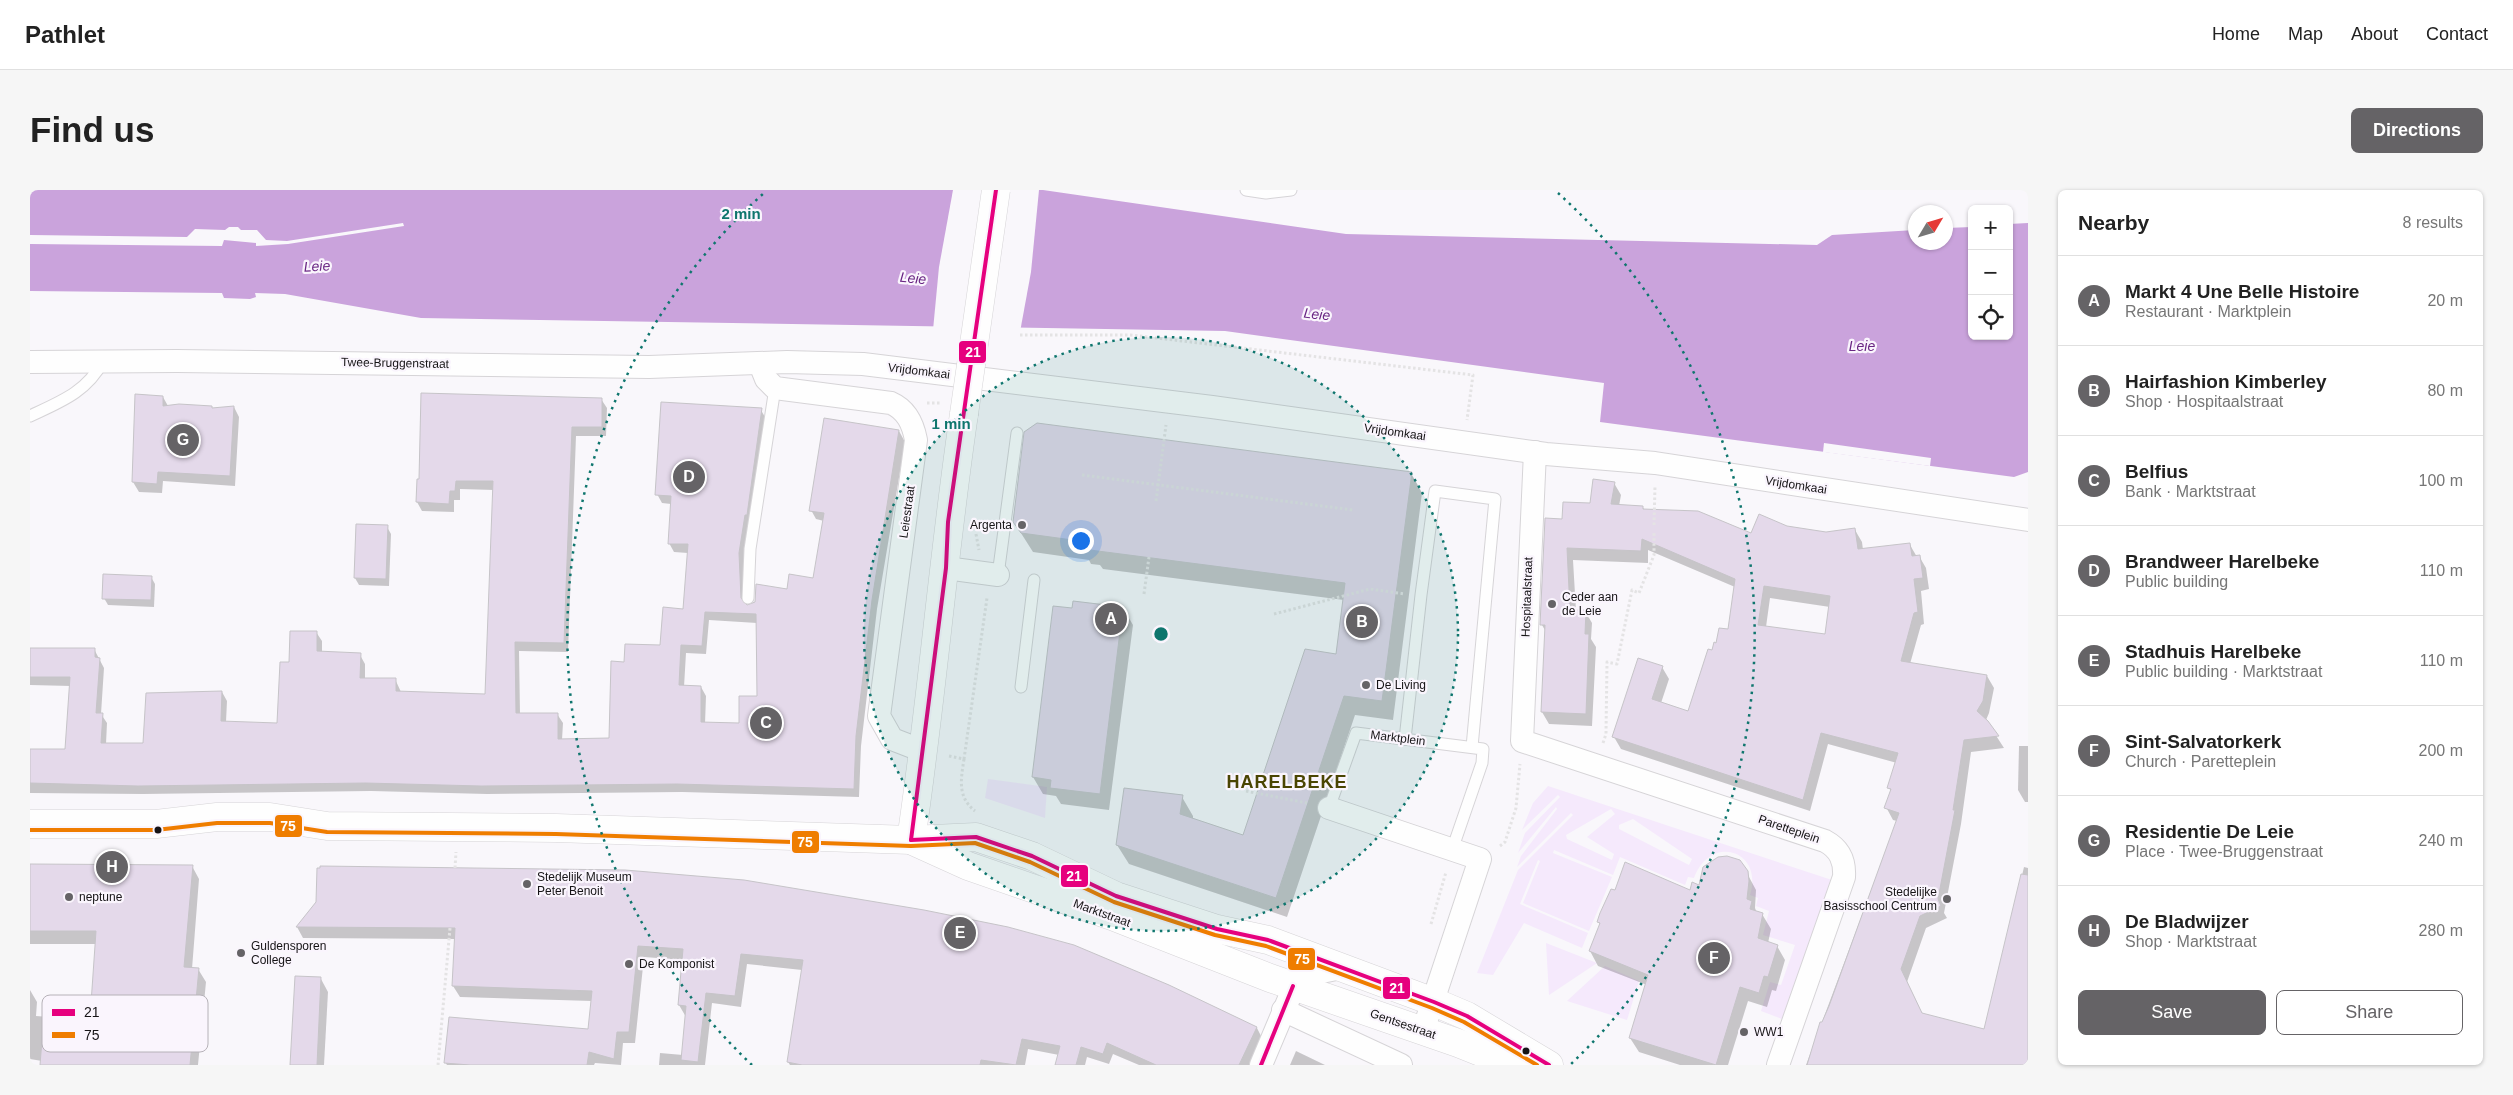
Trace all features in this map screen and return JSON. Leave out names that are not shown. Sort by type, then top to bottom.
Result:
[{"type":"main road","points":[[911,840],[913,747],[946,568],[948,522],[996,190]]},
{"type":"main road","name":"Marktstraat","points":[[30,824],[156,824],[217,817],[260,817],[327,826],[556,828],[911,840],[976,837],[1032,856],[1116,896],[1217,929],[1268,940],[1341,968]]},
{"type":"main road","name":"Marktstraat","points":[[911,840],[968,866],[1112,916],[1288,998]]},
{"type":"main road","points":[[1341,968],[1467,1016],[1549,1065]]},
{"type":"main road","name":"Gentsestraat","points":[[1288,998],[1423,1031],[1513,1065]]},
{"type":"street","name":"Twee-Bruggenstraat","points":[[30,362],[103,361],[649,367],[760,364]]},
{"type":"street","name":"Vrijdomkaai","points":[[760,364],[787,362],[863,364],[926,371],[1212,407],[1535,452],[1655,463],[2028,520]]},
{"type":"street","points":[[760,364],[766,379],[775,388]]},
{"type":"street","name":"Leiestraat","points":[[775,388],[891,403],[901,408],[914,428],[916,440],[879,716],[892,739],[913,747]]},
{"type":"street","name":"Hospitaalstraat","points":[[1522,741],[1535,452]]},
{"type":"street","points":[[946,568],[991,574]]},
{"type":"street","name":"Paretteplein","points":[[1522,741],[1598,764],[1834,847],[1841,856],[1845,866],[1844,878],[1778,1065]]},
{"type":"street","points":[[1329,808],[1480,860],[1423,1031]]},
{"type":"street","points":[[1261,1065],[1288,998],[1308,975],[1341,968]]},
{"type":"street","points":[[1288,998],[1401,1065]]},
{"type":"lane","points":[[1246,190],[1266,193],[1291,190]]},
{"type":"lane","points":[[30,416],[74,395],[85,387],[103,361]]},
{"type":"lane","points":[[748,598],[750,549],[775,388]]},
{"type":"lane","points":[[991,574],[1017,434]]},
{"type":"lane","points":[[1405,739],[1435,491],[1495,499],[1472,747],[1483,748],[1482,763],[1452,850]]},
{"type":"lane","points":[[1021,687],[1034,580]]},
{"type":"lane","name":"Marktplein","points":[[1329,808],[1356,733],[1472,747]]},
{"type":"path","points":[[1020,334],[1130,335],[1473,375],[1467,419]]},
{"type":"path","points":[[1156,501],[1165,440]]},
{"type":"path","points":[[1654,525],[1655,463]]},
{"type":"path","points":[[1082,475],[1353,510]]},
{"type":"path","points":[[1598,764],[1606,734],[1607,662],[1617,664],[1632,590],[1639,593],[1654,555],[1654,532]]},
{"type":"path","points":[[1144,594],[1149,557]]},
{"type":"path","points":[[978,813],[966,803],[960,783],[991,574]]},
{"type":"path","points":[[1274,614],[1370,589],[1398,593]]},
{"type":"path","points":[[1480,860],[1505,842],[1516,808],[1522,741]]},
{"type":"path","points":[[913,747],[964,759]]},
{"type":"path","points":[[1246,791],[1329,808]]},
{"type":"path","points":[[1430,930],[1452,850]]},
{"type":"path","points":[[438,1065],[450,928]]},
{"type":"shaded area","points":[[988,779],[1047,787],[1045,818],[985,798]]},
{"type":"shaded area","points":[[1548,786],[1832,880],[1782,1019],[1761,1011],[1770,982],[1781,985],[1795,945],[1763,935],[1769,911],[1756,906],[1758,898],[1750,895],[1752,880],[1750,867],[1743,858],[1734,853],[1723,852],[1712,855],[1702,864],[1694,878],[1688,877],[1685,885],[1620,857],[1613,875],[1554,850],[1553,853],[1612,877],[1589,931],[1523,903],[1540,861],[1538,860],[1520,904],[1588,933],[1582,948],[1524,923],[1493,975],[1477,973],[1518,870],[1573,815],[1571,813],[1517,867],[1521,856],[1557,809],[1556,807],[1518,853],[1525,833],[1560,797],[1558,795],[1522,830],[1533,803]],"holes":[[[1611,809],[1615,814],[1587,837],[1614,854],[1612,860],[1567,839],[1566,835]],[[1633,819],[1692,859],[1689,865],[1619,829],[1619,825]]]},
{"type":"shaded area","points":[[1546,943],[1597,963],[1549,995]]},
{"type":"shaded area","points":[[1605,966],[1639,981],[1627,1020],[1567,1001]]},
{"type":"water","name":"Leie","points":[[30,190],[1043,190],[1346,234],[1817,245],[1832,235],[1908,230],[1908,250],[1953,250],[1953,228],[1968,227],[1968,340],[2013,340],[2013,224],[2028,223],[2028,472],[2014,477],[1600,422],[1604,383],[1225,331],[421,318],[285,294],[255,293],[256,297],[250,299],[224,298],[222,293],[30,291],[30,244],[222,246],[224,240],[256,243],[256,246],[288,244],[404,226],[403,223],[287,241],[266,240],[257,230],[241,230],[238,227],[229,227],[225,230],[195,229],[187,237],[30,235]]},
{"type":"pier","points":[[953,190],[1039,190],[1031,272],[1020,332],[933,330],[939,267]]},
{"type":"pier","points":[[1824,443],[1931,458],[1930,466],[1823,452]]},
{"type":"building","points":[[421,393],[602,398],[602,427],[572,427],[564,643],[515,642],[516,713],[558,713],[558,739],[609,738],[611,661],[624,662],[625,644],[660,645],[663,607],[683,609],[688,544],[668,544],[671,496],[655,495],[661,402],[762,408],[747,515],[745,515],[739,553],[741,598],[747,605],[755,602],[756,584],[787,589],[789,574],[813,578],[824,513],[809,511],[824,418],[899,430],[872,600],[856,736],[854,789],[677,784],[481,786],[365,783],[138,786],[30,783],[30,749],[65,749],[70,677],[30,677],[30,648],[95,648],[95,657],[100,658],[96,713],[103,713],[101,743],[143,743],[146,693],[222,691],[221,721],[277,723],[280,662],[289,662],[290,631],[317,631],[317,651],[361,653],[360,678],[396,678],[396,691],[485,694],[493,481],[456,481],[455,491],[450,491],[449,504],[416,502],[417,479],[419,479]],"holes":[[[705,612],[756,614],[757,696],[739,696],[739,723],[701,722],[701,686],[679,685],[681,645],[702,646]]]},
{"type":"building","points":[[135,394],[163,396],[163,406],[179,404],[212,406],[212,408],[234,406],[230,476],[158,472],[157,484],[132,482]]},
{"type":"building","points":[[1037,423],[1412,472],[1382,701],[1344,696],[1276,898],[1116,845],[1124,788],[1183,795],[1180,814],[1243,835],[1305,649],[1336,654],[1345,583],[1090,550],[1091,546],[1079,545],[1080,541],[1021,533],[1013,522],[1024,432]]},
{"type":"building","points":[[1593,479],[1615,482],[1611,504],[1643,506],[1643,509],[1698,511],[1751,533],[1759,514],[1787,526],[1826,532],[1855,528],[1858,549],[1910,543],[1912,556],[1920,555],[1923,578],[1914,579],[1918,612],[1914,613],[1901,661],[1987,675],[1983,701],[1977,711],[1988,721],[1999,736],[1964,740],[1953,810],[1955,810],[1938,899],[1941,906],[1920,916],[1901,969],[1922,1013],[1984,1029],[2021,874],[2028,875],[2028,1065],[1807,1065],[1820,1022],[1822,1022],[1829,1006],[1899,813],[1884,808],[1891,789],[1887,788],[1898,753],[1821,733],[1803,800],[1612,737],[1638,658],[1663,666],[1652,699],[1688,711],[1708,649],[1712,650],[1714,642],[1716,643],[1719,628],[1728,629],[1735,579],[1642,539],[1641,551],[1567,548],[1570,610],[1586,610],[1585,634],[1589,634],[1586,714],[1541,712],[1545,625],[1540,625],[1545,518],[1562,519],[1563,502],[1590,503]],"holes":[[[1764,586],[1830,596],[1825,634],[1758,625]]]},
{"type":"building","points":[[356,524],[388,525],[386,579],[354,578]]},
{"type":"building","points":[[103,574],[152,576],[151,600],[102,599]]},
{"type":"building","points":[[1073,601],[1123,607],[1100,794],[1050,788],[1051,780],[1032,777],[1053,606],[1072,608]]},
{"type":"building","points":[[1727,856],[1740,860],[1748,871],[1747,899],[1752,901],[1750,909],[1763,913],[1758,938],[1778,945],[1768,977],[1764,976],[1759,993],[1740,987],[1716,1065],[1629,1038],[1648,975],[1589,951],[1600,923],[1597,922],[1600,913],[1611,889],[1615,890],[1625,862],[1690,890],[1692,882],[1699,885],[1703,867],[1718,857]]},
{"type":"building","points":[[30,864],[193,865],[184,967],[199,968],[196,995],[92,995],[96,931],[30,931]]},
{"type":"building","points":[[320,866],[625,870],[744,880],[924,910],[1008,927],[1074,945],[1169,985],[1257,1027],[1239,1065],[1156,1065],[1107,1043],[1103,1054],[1081,1047],[1076,1065],[1055,1065],[1060,1046],[1022,1039],[1016,1065],[981,1060],[980,1065],[802,1065],[787,1062],[803,960],[741,954],[735,996],[706,993],[698,1062],[681,1060],[686,1006],[678,1005],[683,949],[638,946],[629,1032],[617,1032],[614,1059],[589,1052],[587,1065],[470,1065],[444,1063],[449,1017],[588,1029],[592,991],[452,986],[455,928],[296,927],[316,902],[317,868],[320,868]]},
{"type":"building","points":[[295,976],[321,977],[317,1065],[290,1065]]},
{"type":"building","points":[[42,1040],[42,1052],[191,1052],[190,1065],[40,1065]]},
{"type":"transit line","name":"21","points":[[911,840],[946,568],[948,522],[996,190]]},
{"type":"transit line","name":"75","points":[[30,830],[156,830],[217,823],[270,823],[327,832],[556,834],[911,846],[975,843],[1030,862],[1114,902],[1215,935],[1266,946],[1432,1008],[1464,1022],[1537,1065]]},
{"type":"transit line","name":"21","points":[[911,840],[976,837],[1032,856],[1116,896],[1217,929],[1268,940],[1434,1002],[1467,1016],[1549,1065]]},
{"type":"transit line","name":"21","points":[[1261,1065],[1293,986]]},
{"type":"place","name":"Residentie De Leie","points":[[183,440]]},
{"type":"place","name":"Brandweer Harelbeke","points":[[689,477]]},
{"type":"place","name":"Argenta","points":[[1022,525]]},
{"type":"place","name":"Ceder aan de Leie","points":[[1552,604]]},
{"type":"place","name":"Markt 4 Une Belle Histoire","points":[[1111,619]]},
{"type":"place","name":"Hairfashion Kimberley","points":[[1362,622]]},
{"type":"place","name":"De Living","points":[[1366,685]]},
{"type":"place","name":"Belfius","points":[[766,723]]},
{"type":"place","name":"De Bladwijzer","points":[[112,867]]},
{"type":"place","name":"Stedelijk Museum Peter Benoit","points":[[527,884]]},
{"type":"place","name":"neptune","points":[[69,897]]},
{"type":"place","name":"Stedelijke Basisschool Centrum","points":[[1947,899]]},
{"type":"place","name":"Stadhuis Harelbeke","points":[[960,933]]},
{"type":"place","name":"Guldensporen College","points":[[241,953]]},
{"type":"place","name":"Sint-Salvatorkerk","points":[[1714,958]]},
{"type":"place","name":"De Komponist","points":[[629,964]]},
{"type":"place","name":"WW1","points":[[1744,1032]]},
{"type":"district","name":"HARELBEKE","points":[[1287,782]]}]
